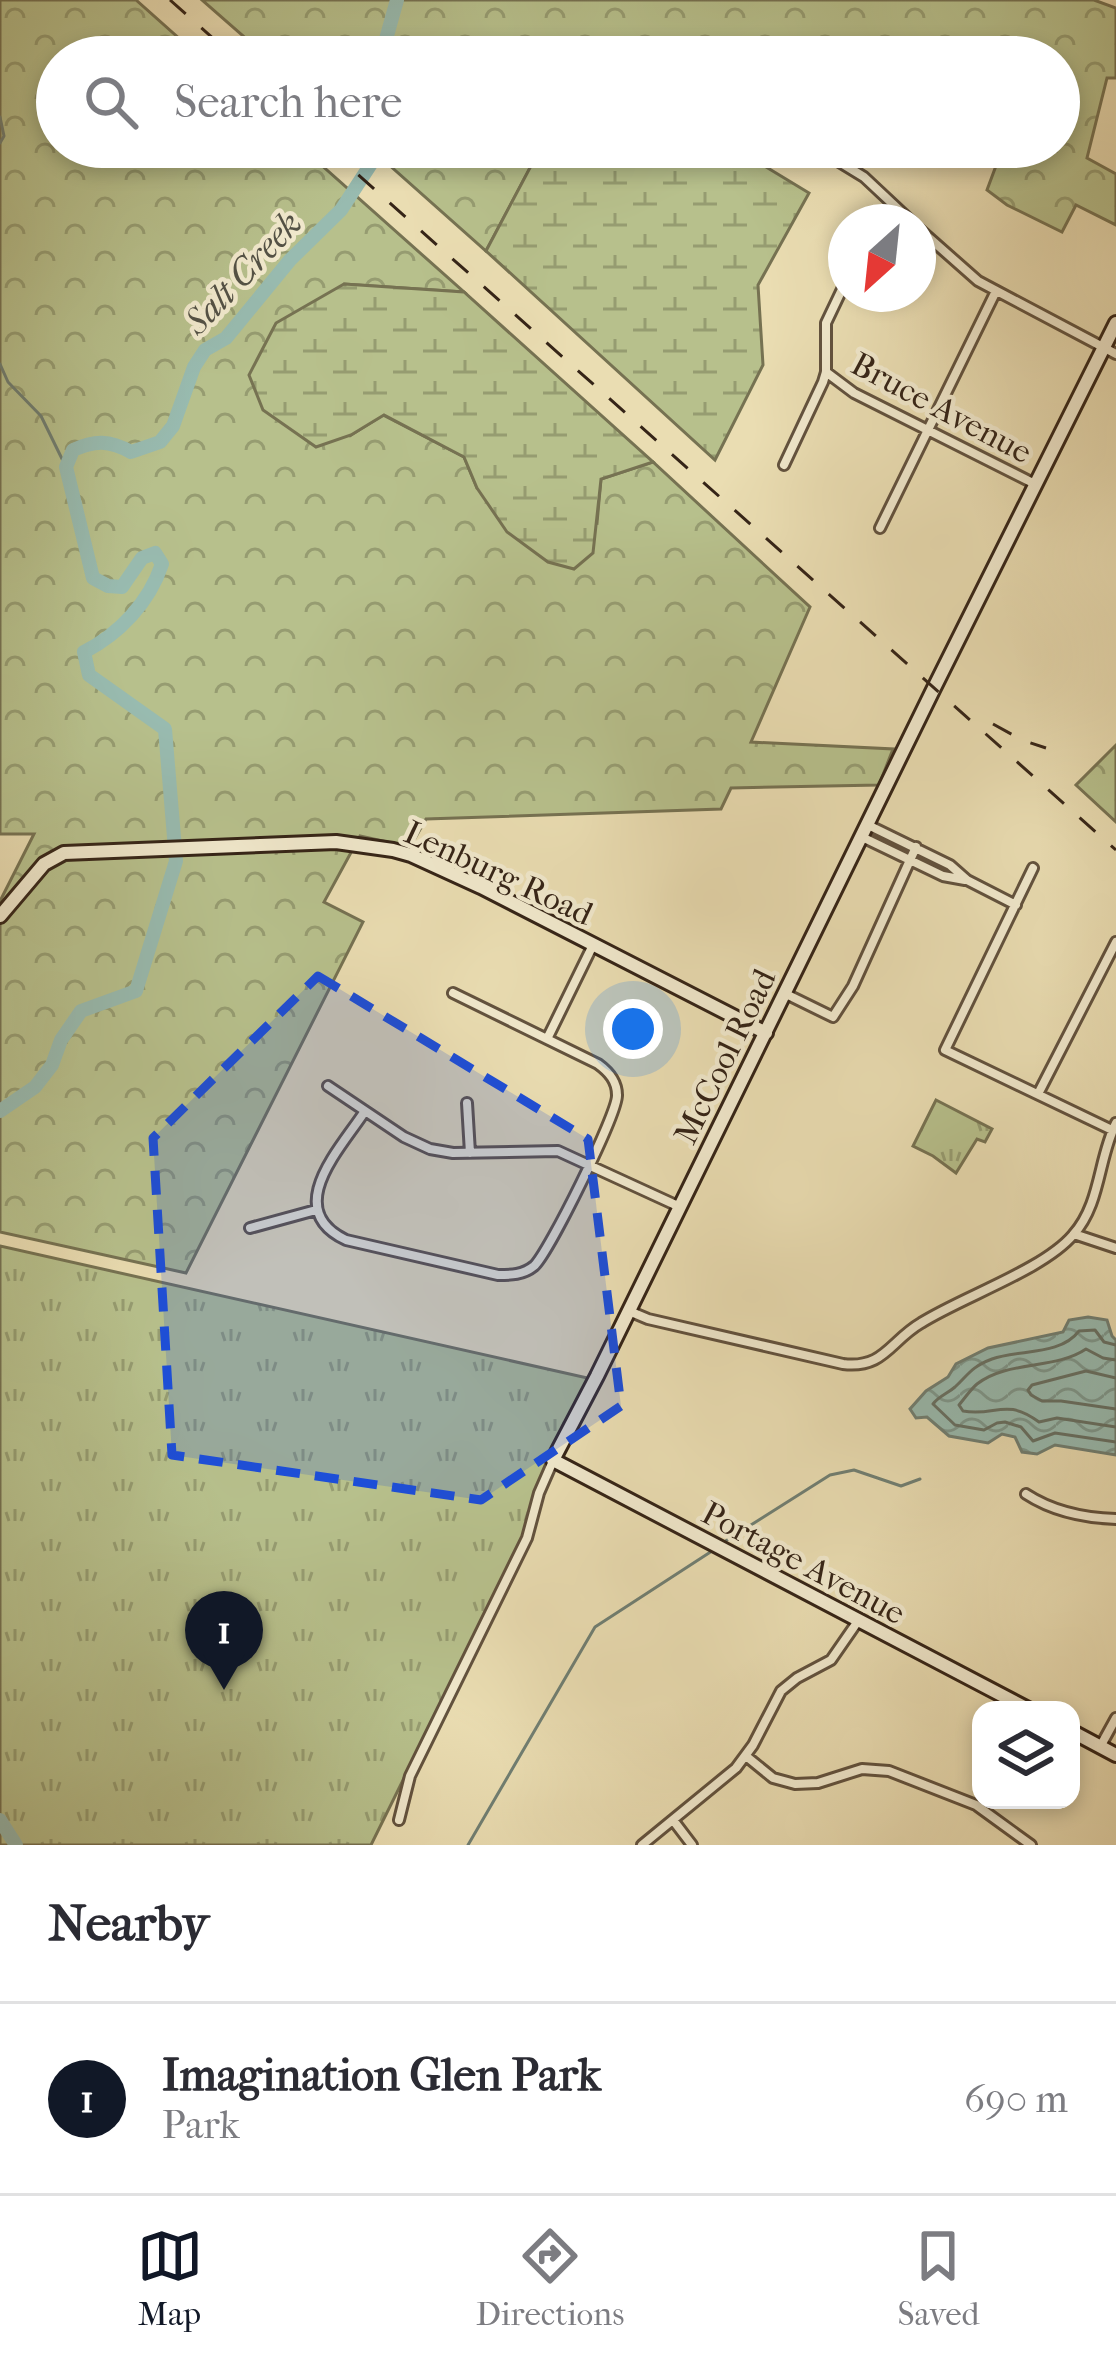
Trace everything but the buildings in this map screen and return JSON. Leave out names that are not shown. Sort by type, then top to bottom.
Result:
[{"type":"street","points":[[849,168],[892,204]]},
{"type":"street","points":[[936,245],[996,291],[1110,350]]},
{"type":"street","points":[[880,528],[996,291]]},
{"type":"street","points":[[784,465],[826,372],[826,323],[831,312]]},
{"type":"street","name":"McCool Road","points":[[399,1820],[410,1776],[527,1538],[553,1460],[1035,484],[1110,350],[1116,322]]},
{"type":"street","name":"Bruce Avenue","points":[[826,372],[854,393],[1035,484]]},
{"type":"street","points":[[865,831],[916,848],[1016,905]]},
{"type":"street","points":[[865,831],[943,876],[967,880]]},
{"type":"street","name":"Lenburg Road","points":[[0,916],[44,864],[74,851],[337,842],[392,850],[481,887],[766,1033]]},
{"type":"street","points":[[786,994],[833,1017],[853,986],[916,848]]},
{"type":"street","points":[[628,1311],[843,1364],[867,1365],[914,1327],[1049,1256],[1074,1234],[1095,1193],[1114,1127],[946,1050],[1033,868]]},
{"type":"street","points":[[1038,1094],[1116,942]]},
{"type":"street","points":[[547,1039],[593,945]]},
{"type":"street","points":[[365,1111],[319,1183],[316,1210],[325,1226],[346,1240],[498,1275],[518,1274],[540,1259],[616,1107],[617,1089],[603,1068],[454,993]]},
{"type":"street","points":[[328,1086],[418,1144],[470,1153],[547,1150],[569,1154],[680,1207]]},
{"type":"street","points":[[467,1103],[470,1153]]},
{"type":"street","points":[[250,1228],[316,1210]]},
{"type":"street","points":[[1074,1234],[1116,1248]]},
{"type":"street","name":"Portage Avenue","points":[[553,1460],[1012,1701]]},
{"type":"street","points":[[1026,1494],[1044,1505],[1116,1519]]},
{"type":"street","points":[[642,1845],[726,1778],[746,1756],[781,1691],[831,1660],[858,1622]]},
{"type":"street","points":[[1100,1747],[1116,1718]]},
{"type":"street","points":[[1080,1736],[1116,1755]]},
{"type":"street","points":[[746,1756],[773,1778],[795,1784],[818,1783],[862,1769],[889,1771],[976,1805],[1030,1845]]},
{"type":"street","points":[[673,1820],[692,1845]]},
{"type":"highlighted area","points":[[318,976],[588,1139],[621,1406],[481,1500],[172,1455],[153,1138]]},
{"type":"green space","points":[[0,0],[136,0],[176,36],[36,36],[36,168],[325,168],[464,292],[345,284],[351,435],[383,415],[464,457],[477,488],[597,523],[601,479],[653,462],[810,607],[751,742],[893,749],[879,785],[731,788],[721,809],[426,819],[410,847],[360,836],[324,902],[363,922],[186,1273],[0,1232],[0,901],[34,834],[0,834]]},
{"type":"green space","points":[[202,0],[1094,0],[1116,8],[1116,78],[1107,78],[1087,158],[1116,174],[1116,225],[1076,205],[1062,232],[987,190],[995,168],[1080,168],[1080,36],[243,36]]},
{"type":"green space","points":[[393,168],[530,168],[486,251]]},
{"type":"green space","points":[[530,168],[768,168],[809,193],[758,285],[763,365],[715,460],[486,251]]},
{"type":"green space","points":[[344,284],[464,292],[653,462],[601,479],[593,553],[574,569],[548,562],[507,532],[477,488],[464,457],[384,415],[351,435],[316,447],[263,410],[249,375],[276,323]]},
{"type":"green space","points":[[1116,745],[1116,822],[1076,785]]},
{"type":"green space","points":[[936,1100],[992,1129],[985,1142],[977,1139],[956,1173],[913,1146]]},
{"type":"green space","points":[[0,1246],[592,1379],[535,1495],[524,1535],[371,1845],[0,1845]]},
{"type":"water","points":[[1069,1320],[1107,1320],[1116,1340],[1116,1455],[1055,1445],[1037,1454],[1022,1452],[1015,1437],[1002,1434],[988,1443],[949,1436],[927,1417],[916,1418],[910,1409],[948,1377],[956,1364],[988,1348],[1063,1332]]},
{"type":"waterway","name":"Salt Creek","points":[[387,36],[397,0]]},
{"type":"waterway","points":[[0,117],[4,136],[0,143]]},
{"type":"waterway","name":"Salt Creek","points":[[0,1111],[35,1087],[81,1011],[136,991],[176,861],[165,729],[89,675],[84,652],[131,616],[162,564],[155,553],[142,558],[122,587],[93,578],[66,467],[73,450],[88,444],[109,443],[131,452],[160,442],[173,426],[205,350],[226,338],[290,260],[341,210],[368,168]]},
{"type":"waterway","points":[[0,364],[8,382],[41,416],[66,467]]},
{"type":"waterway","points":[[724,1542],[830,1475],[854,1470],[901,1486],[920,1479]]},
{"type":"waterway","points":[[468,1845],[595,1627],[712,1551]]},
{"type":"waterway","name":"Salt Creek","points":[[0,1820],[16,1845]]},
{"type":"railway","points":[[170,0],[210,36]]},
{"type":"railway","points":[[351,168],[1116,850]]},
{"type":"railway","points":[[993,724],[1046,748]]},
{"type":"place","name":"Imagination Glen Park","points":[[224,1690]]}]
